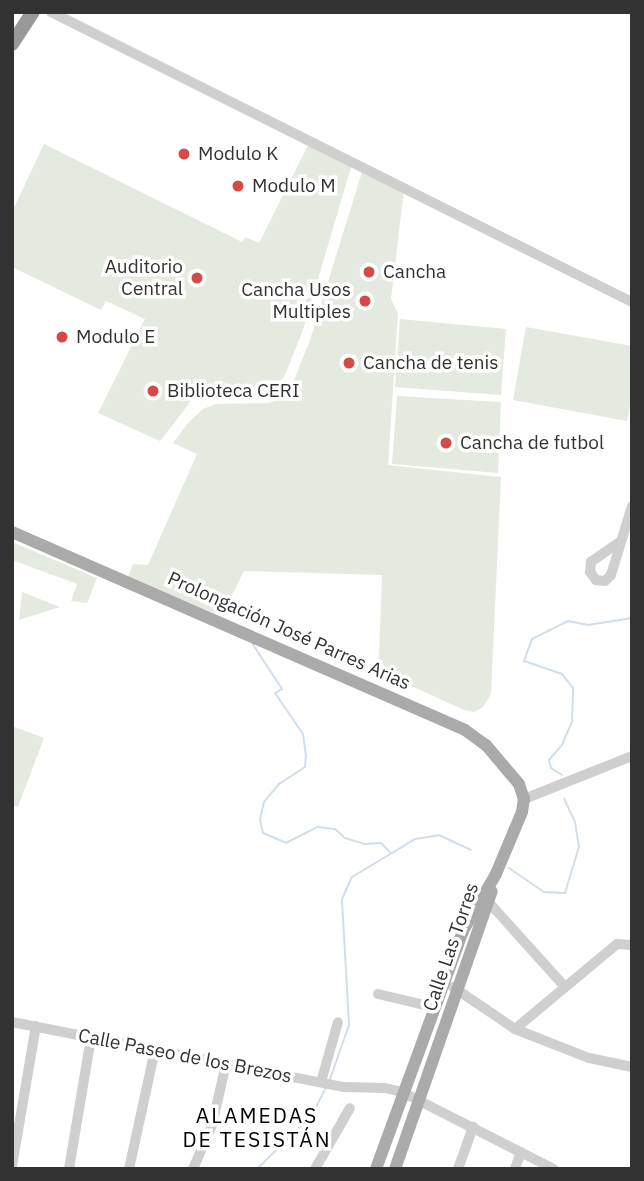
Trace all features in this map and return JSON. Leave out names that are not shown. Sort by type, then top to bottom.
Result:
[{"type":"highway","points":[[12,44],[34,12]]},
{"type":"main road","points":[[12,54],[34,12]]},
{"type":"main road","name":"Prolongación José Parres Arias","points":[[12,532],[465,730],[499,757],[519,784],[524,799]]},
{"type":"main road","name":"Calle Las Torres","points":[[395,1169],[486,898],[524,799]]},
{"type":"main road","name":"Calle Las Torres","points":[[376,1169],[463,931],[486,898]]},
{"type":"street","points":[[51,12],[632,302]]},
{"type":"street","points":[[618,543],[632,506]]},
{"type":"street","points":[[524,799],[632,756]]},
{"type":"street","points":[[486,898],[565,987]]},
{"type":"street","points":[[514,1029],[617,944],[632,945]]},
{"type":"street","points":[[443,982],[514,1029],[589,1058],[632,1068]]},
{"type":"street","points":[[378,994],[433,1007]]},
{"type":"street","name":"Calle Paseo de los Brezos","points":[[12,1022],[336,1085],[402,1092],[554,1169]]},
{"type":"street","points":[[322,1082],[338,1022]]},
{"type":"street","points":[[12,1166],[36,1026]]},
{"type":"street","points":[[69,1169],[92,1037]]},
{"type":"street","points":[[129,1169],[155,1050]]},
{"type":"street","points":[[193,1169],[212,1125],[226,1064]]},
{"type":"street","points":[[315,1169],[350,1108]]},
{"type":"street","points":[[458,1169],[472,1127]]},
{"type":"street","points":[[516,1169],[521,1152]]},
{"type":"shaded area","points":[[309,143],[352,164],[303,330],[285,375],[273,392],[211,394],[202,379],[188,405],[160,441],[98,413],[145,319],[106,301],[101,310],[12,267],[12,212],[44,144],[242,242],[245,237],[259,243]]},
{"type":"shaded area","points":[[362,172],[404,190],[391,299],[398,314],[388,465],[501,477],[491,694],[483,707],[474,712],[392,677],[391,686],[378,681],[382,575],[244,571],[228,603],[214,613],[128,577],[133,564],[148,565],[197,454],[173,443],[188,423],[203,409],[216,404],[269,403],[279,400],[291,388],[310,340]]},
{"type":"shaded area","name":"Cancha de futbol","points":[[400,319],[506,329],[501,395],[395,387]]},
{"type":"shaded area","points":[[526,327],[632,346],[632,394],[627,421],[513,400]]},
{"type":"shaded area","name":"Cancha de futbol","points":[[397,396],[501,402],[498,473],[392,464]]},
{"type":"shaded area","points":[[12,542],[97,578],[87,603],[71,601],[77,584],[12,560]]},
{"type":"shaded area","points":[[22,592],[60,607],[19,620]]},
{"type":"shaded area","points":[[12,726],[44,738],[18,807],[12,805]]},
{"type":"waterway","points":[[562,775],[551,768],[549,760],[562,745],[572,721],[573,688],[562,674],[524,661],[532,639],[568,621],[588,625],[632,618]]},
{"type":"waterway","points":[[252,643],[282,689],[275,693],[303,734],[306,755],[305,767],[279,784],[264,802],[260,820],[263,833],[286,843],[318,827],[335,829],[345,838],[365,844],[381,843],[390,852]]},
{"type":"waterway","points":[[509,868],[544,892],[565,893],[579,847],[575,822],[564,798]]},
{"type":"waterway","points":[[330,1079],[349,1025],[342,899],[352,877],[415,839],[439,835],[471,850]]},
{"type":"waterway","points":[[257,1169],[312,1115],[326,1087]]},
{"type":"place","name":"Modulo K","points":[[184,154]]},
{"type":"place","name":"Modulo M","points":[[238,186]]},
{"type":"place","name":"Cancha","points":[[369,272]]},
{"type":"place","name":"Auditorio Central","points":[[197,278]]},
{"type":"place","name":"Cancha Usos Multiples","points":[[365,301]]},
{"type":"place","name":"Modulo E","points":[[62,337]]},
{"type":"place","name":"Cancha de tenis","points":[[349,363]]},
{"type":"place","name":"Biblioteca CERI","points":[[153,391]]},
{"type":"place","name":"Cancha de futbol","points":[[446,443]]},
{"type":"district","name":"ALAMEDAS DE TESISTÁN","points":[[257,1127]]}]
